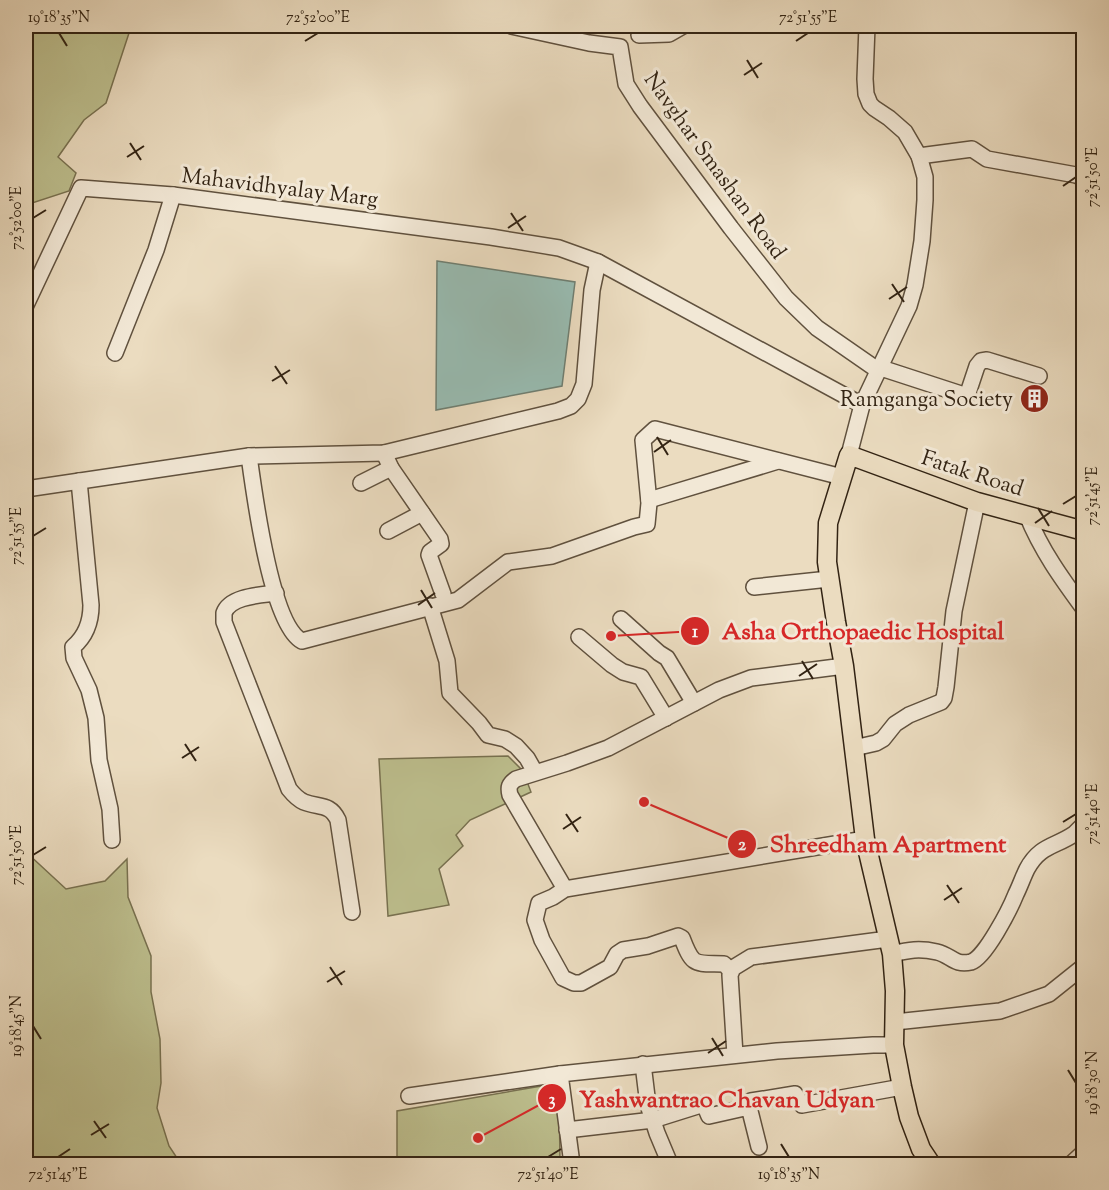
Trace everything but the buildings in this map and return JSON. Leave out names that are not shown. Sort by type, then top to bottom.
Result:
[{"type":"main road","points":[[849,455],[828,523],[827,562],[844,666],[865,838],[890,946],[895,991],[894,1045],[909,1117],[921,1149],[931,1164]]},
{"type":"main road","name":"Fatak Road","points":[[849,455],[977,502],[1083,531]]},
{"type":"street","points":[[511,26],[589,43],[620,47],[632,41],[637,30],[669,33],[683,26]]},
{"type":"street","points":[[849,455],[862,405],[909,306],[915,285],[926,200],[925,177],[919,156],[905,132],[874,108],[866,94],[867,26]]},
{"type":"street","name":"Navghar Smashan Road","points":[[620,47],[626,84],[640,106],[786,298],[817,328],[880,370],[967,396],[977,366],[981,361],[987,360],[1040,376]]},
{"type":"street","points":[[919,156],[972,149],[987,159],[1083,178]]},
{"type":"street","name":"Mahavidhyalay Marg","points":[[26,305],[81,188],[173,195],[559,248],[598,262],[862,405]]},
{"type":"street","points":[[115,353],[156,250],[173,195]]},
{"type":"street","points":[[26,489],[249,456],[384,453],[571,406],[578,399],[584,384],[592,290],[598,262]]},
{"type":"street","points":[[249,456],[260,529],[276,593],[289,629],[295,637],[302,640],[458,600],[508,562],[552,556],[647,524],[649,500],[643,440],[655,429],[842,477]]},
{"type":"street","points":[[384,453],[391,468],[440,539],[441,544],[429,555],[443,594]]},
{"type":"street","points":[[649,500],[780,461]]},
{"type":"street","points":[[361,483],[391,468]]},
{"type":"street","points":[[79,482],[91,618],[82,640],[73,647],[74,658],[89,690],[96,718],[99,760],[110,809],[112,840]]},
{"type":"street","points":[[854,748],[876,743],[883,739],[895,724],[909,715],[935,706],[944,698],[954,611],[977,502]]},
{"type":"street","points":[[388,531],[423,513]]},
{"type":"street","points":[[1027,515],[1035,536],[1047,556],[1078,592],[1083,609]]},
{"type":"street","points":[[754,586],[829,579]]},
{"type":"street","points":[[276,593],[238,599],[224,613],[224,622],[289,789],[302,802],[329,808],[335,813],[352,912]]},
{"type":"street","points":[[430,606],[447,661],[450,693],[488,735],[505,739],[516,746],[527,758],[535,772]]},
{"type":"street","points":[[621,619],[667,658],[694,703]]},
{"type":"street","points":[[579,637],[612,666],[641,677],[666,718]]},
{"type":"street","points":[[566,889],[510,795],[508,788],[510,783],[535,772],[608,748],[719,690],[751,678],[844,666]]},
{"type":"street","points":[[735,1055],[730,975],[733,968],[741,962],[751,957],[890,946],[940,952],[960,963],[974,961],[985,951],[1035,857],[1042,850],[1074,834],[1083,824]]},
{"type":"street","points":[[731,971],[724,964],[693,961],[678,936],[648,946],[622,950],[617,954],[610,968],[581,983],[568,981],[563,978],[542,940],[535,920],[538,903],[566,889],[865,838]]},
{"type":"street","points":[[895,1022],[1000,1011],[1049,994],[1083,966]]},
{"type":"street","points":[[409,1096],[643,1064],[852,1046],[894,1045]]},
{"type":"street","points":[[643,1064],[648,1105],[670,1164]]},
{"type":"street","points":[[560,1074],[572,1164]]},
{"type":"street","points":[[759,1147],[749,1107],[751,1101],[795,1094],[802,1105],[902,1087]]},
{"type":"street","points":[[567,1130],[653,1120],[704,1104],[709,1116],[749,1107]]},
{"type":"street","points":[[1071,1164],[1083,1152]]},
{"type":"green space","points":[[26,26],[116,26],[130,30],[106,103],[84,120],[58,157],[76,173],[69,191],[26,205]]},
{"type":"green space","points":[[508,756],[523,771],[531,792],[470,820],[456,835],[463,846],[439,869],[449,905],[388,916],[379,759]]},
{"type":"green space","points":[[26,852],[66,889],[105,881],[127,859],[128,897],[151,956],[151,992],[160,1039],[161,1083],[157,1108],[169,1146],[181,1164],[26,1164]]},
{"type":"green space","points":[[559,1083],[560,1164],[397,1164],[397,1111]]},
{"type":"water","points":[[437,261],[575,282],[562,386],[436,410]]},
{"type":"place","name":"Ramganga Society","points":[[1034,398]]},
{"type":"place","name":"Asha Orthopaedic Hospital","points":[[611,636]]},
{"type":"place","name":"Shreedham Apartment","points":[[644,802]]},
{"type":"place","name":"Yashwantrao Chavan Udyan","points":[[478,1138]]}]
